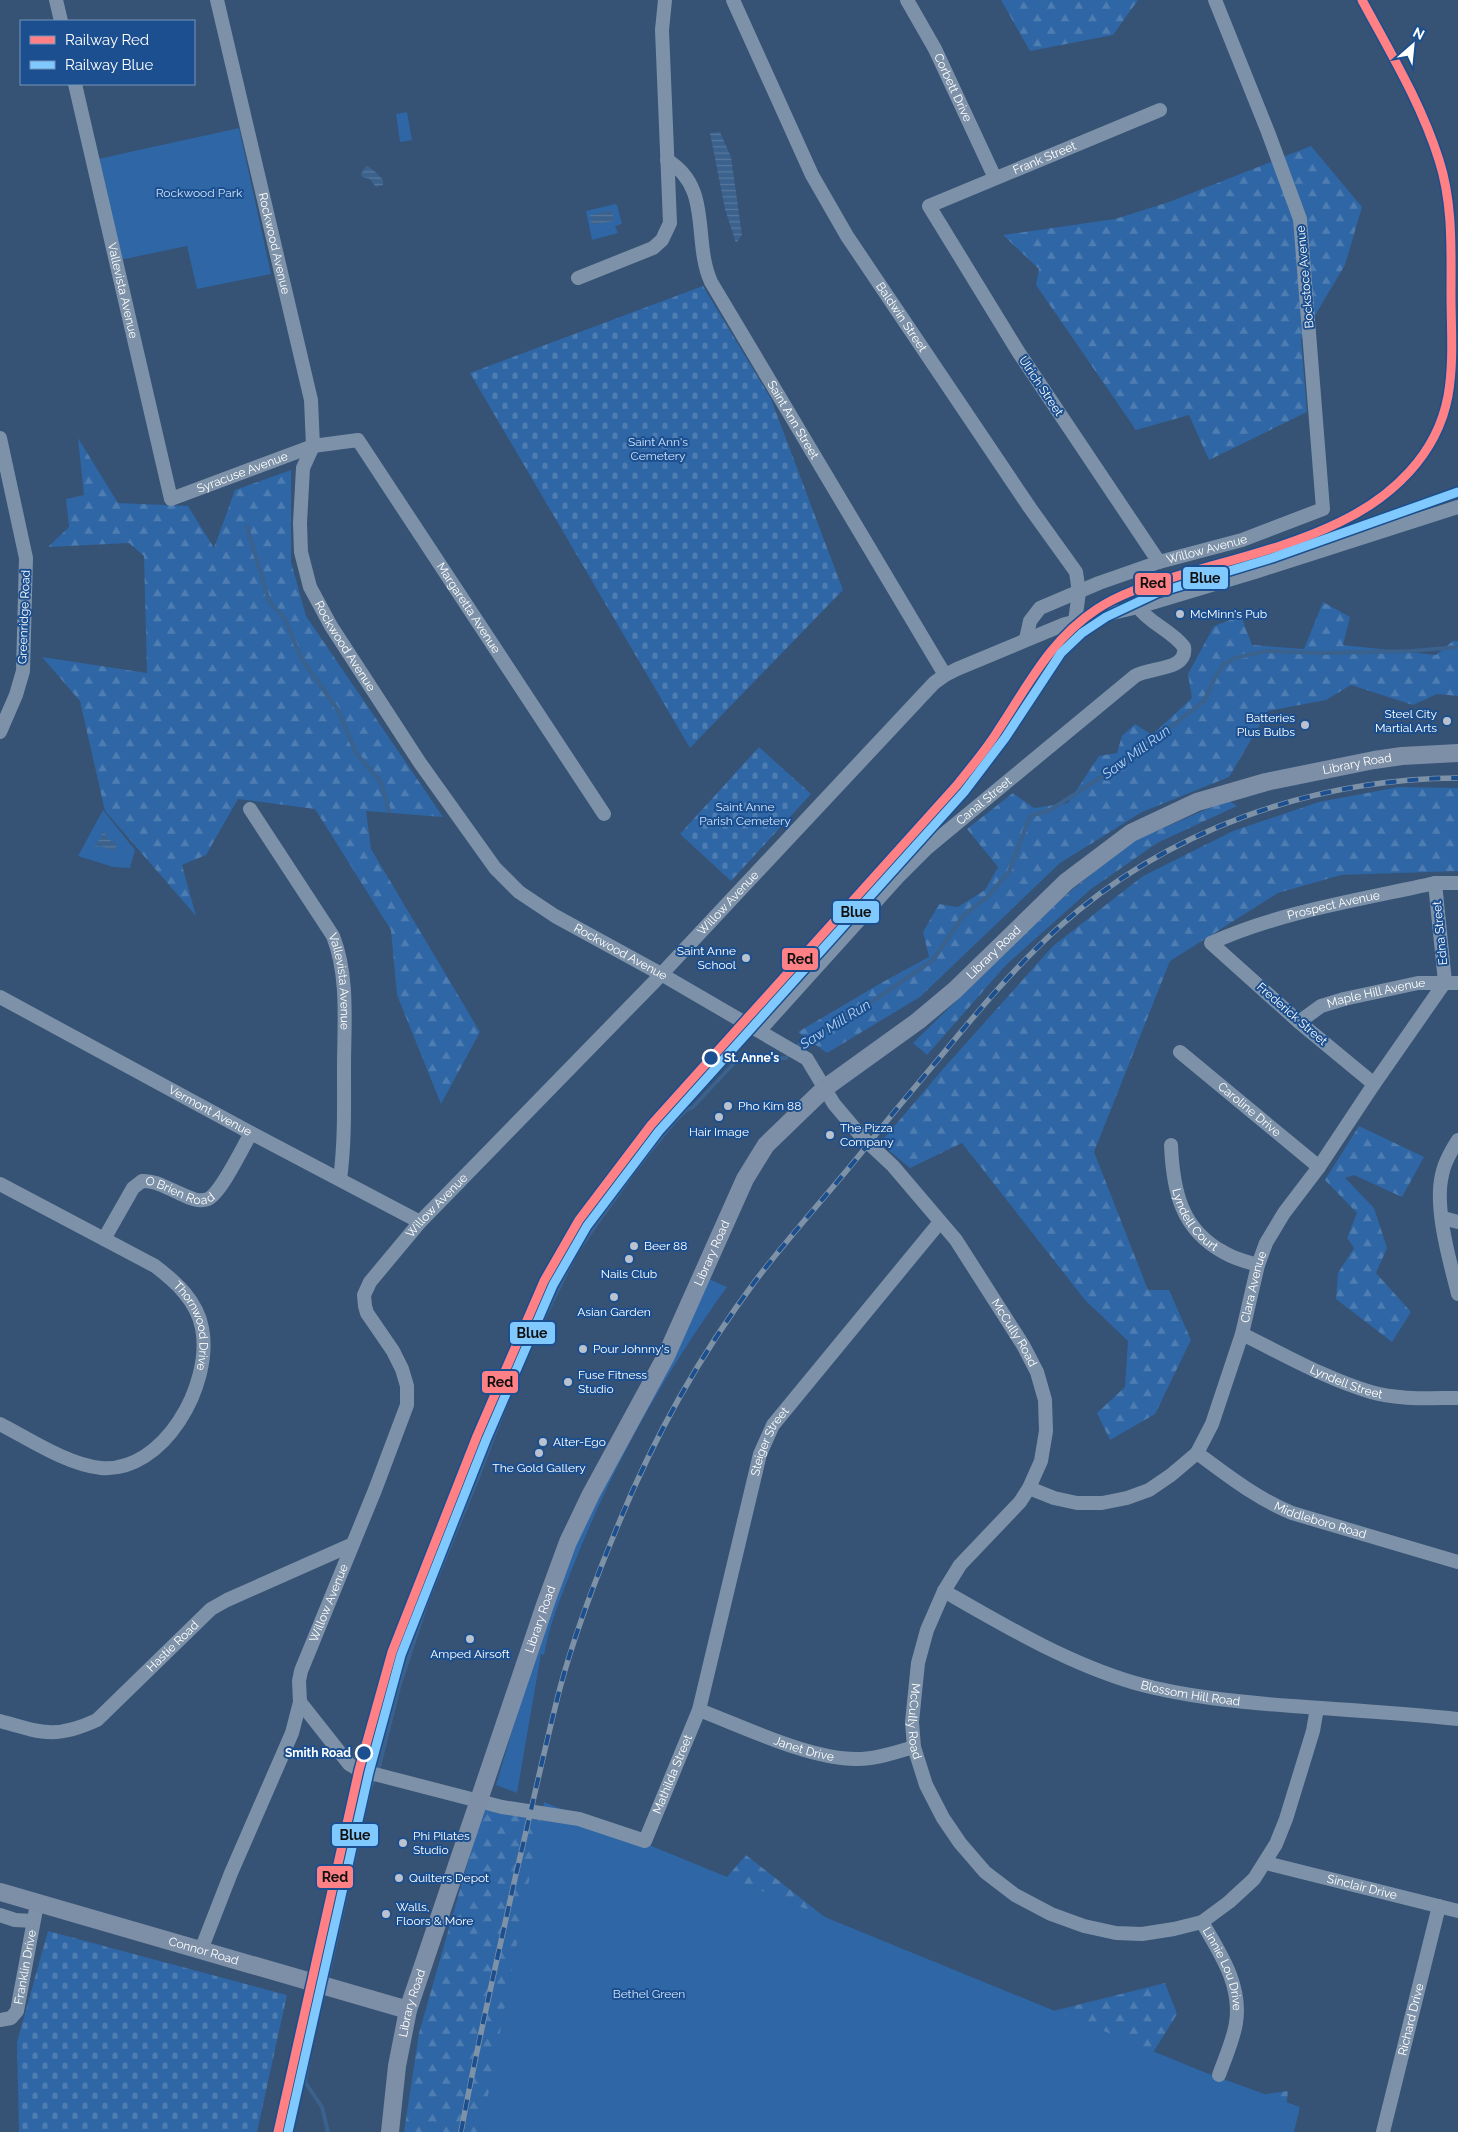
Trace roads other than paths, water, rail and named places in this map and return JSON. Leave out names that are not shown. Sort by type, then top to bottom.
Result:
[{"type":"main road","name":"Library Road","points":[[390,2132],[397,2066],[408,2010],[478,1799],[568,1542],[591,1494],[666,1356],[745,1179],[766,1145],[825,1088],[926,1015],[955,990],[1066,882],[1131,832],[1196,802],[1258,784],[1374,760],[1458,753]]},
{"type":"main road","name":"Connor Road","points":[[0,1892],[35,1913],[200,1950],[408,2010]]},
{"type":"street","points":[[56,0],[61,20]]},
{"type":"street","name":"Rockwood Avenue","points":[[217,0],[311,400],[314,446],[303,468],[300,552],[310,587],[331,626],[420,763],[495,868],[519,892],[555,916],[662,974],[807,1059],[825,1088]]},
{"type":"street","points":[[578,278],[646,251],[662,240],[670,223],[662,30],[665,0]]},
{"type":"street","name":"Baldwin Street","points":[[734,0],[812,175],[842,229],[1030,508],[1076,572],[1079,592],[1075,621]]},
{"type":"street","name":"Corbett Drive","points":[[907,0],[935,49],[995,178]]},
{"type":"street","name":"Bockstoce Avenue","points":[[1215,0],[1268,132],[1300,219],[1323,508]]},
{"type":"street","name":"Vallevista Avenue","points":[[75,85],[171,499]]},
{"type":"street","name":"Frank Street","points":[[929,206],[1160,110]]},
{"type":"street","name":"Saint Ann Street","points":[[667,160],[677,166],[693,188],[699,207],[702,257],[711,282],[944,675]]},
{"type":"street","name":"Ulrich Street","points":[[929,206],[1018,353],[1159,562]]},
{"type":"street","name":"Greenridge Road","points":[[0,438],[26,558],[22,671],[16,695],[0,732]]},
{"type":"street","name":"Margaretta Avenue","points":[[314,446],[358,440],[604,814]]},
{"type":"street","name":"Syracuse Avenue","points":[[171,499],[314,446]]},
{"type":"street","name":"Willow Avenue","points":[[200,1950],[230,1873],[292,1733],[300,1702],[299,1681],[301,1671],[375,1490],[406,1405],[407,1386],[402,1369],[393,1351],[367,1314],[364,1306],[364,1294],[370,1282],[420,1222],[662,974],[885,735],[944,675],[1026,639],[1075,621],[1138,606],[1258,571],[1458,507]]},
{"type":"street","name":"Willow Avenue","points":[[1026,639],[1030,621],[1040,608],[1159,562],[1242,540],[1323,508]]},
{"type":"street","name":"Canal Street","points":[[760,1030],[898,877],[927,848],[1081,723],[1135,676],[1147,671],[1175,665],[1180,660],[1184,654],[1184,646],[1147,618],[1138,606]]},
{"type":"street","name":"Vallevista Avenue","points":[[250,809],[333,936],[341,956],[344,1015],[344,1153],[340,1179]]},
{"type":"street","name":"Prospect Avenue","points":[[1211,943],[1244,928],[1271,920],[1435,883],[1458,883]]},
{"type":"street","name":"Edna Street","points":[[1435,883],[1452,983]]},
{"type":"street","name":"Frederick Street","points":[[1211,943],[1299,1022],[1374,1084]]},
{"type":"street","name":"Maple Hill Avenue","points":[[1299,1022],[1321,1006],[1344,998],[1418,983],[1452,983]]},
{"type":"street","name":"Clara Avenue","points":[[1029,1488],[1054,1498],[1077,1503],[1102,1503],[1127,1498],[1149,1490],[1171,1475],[1197,1453],[1212,1424],[1242,1334],[1258,1265],[1274,1228],[1374,1084],[1452,983]]},
{"type":"street","name":"Vermont Avenue","points":[[0,997],[420,1222]]},
{"type":"street","name":"Caroline Drive","points":[[1180,1052],[1318,1167]]},
{"type":"street","name":"McCully Road","points":[[825,1088],[834,1104],[860,1136],[893,1166],[956,1240],[1023,1345],[1037,1372],[1045,1400],[1046,1431],[1040,1460],[1029,1488],[1020,1502],[972,1550],[944,1591],[927,1630],[918,1663],[912,1722],[914,1747],[926,1785],[943,1818],[960,1843],[985,1872],[1015,1895],[1050,1914],[1084,1926],[1116,1933],[1142,1934],[1202,1922],[1229,1902],[1254,1879],[1266,1862],[1286,1819],[1313,1731],[1317,1708]]},
{"type":"street","name":"O Brien Road","points":[[104,1239],[133,1188],[142,1181],[152,1182],[197,1200],[207,1199],[212,1196],[221,1185],[251,1133]]},
{"type":"street","points":[[1458,1140],[1451,1150],[1442,1175],[1440,1193],[1447,1250],[1458,1294]]},
{"type":"street","name":"Lyndell Court","points":[[1171,1145],[1176,1195],[1196,1230],[1212,1246],[1227,1254],[1258,1265]]},
{"type":"street","name":"Thornwood Drive","points":[[0,1184],[155,1266],[177,1283],[193,1305],[202,1326],[204,1345],[203,1362],[198,1381],[186,1408],[173,1429],[159,1446],[142,1458],[122,1466],[101,1468],[81,1464],[0,1424]]},
{"type":"street","points":[[1443,1218],[1458,1222]]},
{"type":"street","name":"Steiger Street","points":[[699,1710],[760,1454],[766,1438],[773,1425],[940,1222]]},
{"type":"street","name":"Lyndell Street","points":[[1242,1334],[1345,1383],[1371,1392],[1423,1399],[1458,1398]]},
{"type":"street","name":"Middleboro Road","points":[[1197,1453],[1250,1492],[1283,1509],[1458,1562]]},
{"type":"street","name":"Hastie Road","points":[[0,1721],[30,1730],[56,1733],[76,1730],[97,1720],[211,1609],[227,1600],[352,1545]]},
{"type":"street","name":"Blossom Hill Road","points":[[944,1591],[1044,1646],[1096,1670],[1135,1683],[1226,1701],[1458,1719]]},
{"type":"street","points":[[300,1702],[349,1764],[378,1776],[478,1799]]},
{"type":"street","name":"Mathilda Street","points":[[478,1799],[502,1807],[579,1819],[645,1841],[699,1710]]},
{"type":"street","name":"Janet Drive","points":[[699,1710],[803,1750],[834,1758],[873,1758],[914,1747]]},
{"type":"street","name":"Sinclair Drive","points":[[1266,1862],[1458,1912]]},
{"type":"street","name":"Richard Drive","points":[[1383,2132],[1439,1906]]},
{"type":"street","points":[[0,1915],[15,1920],[35,1913]]},
{"type":"street","name":"Franklin Drive","points":[[0,2020],[11,2018],[17,2011],[35,1913]]},
{"type":"street","name":"Linnie Lou Drive","points":[[1202,1922],[1233,1980],[1238,2004],[1232,2041],[1218,2075]]},
{"type":"waterway","points":[[247,527],[269,601],[285,619],[301,658],[338,710],[356,753],[381,782],[389,811]]},
{"type":"waterway","name":"Saw Mill Run","points":[[795,1048],[802,1042],[876,999],[933,960],[963,916],[988,896],[1009,872],[1030,816],[1050,810],[1131,758],[1204,701],[1224,664],[1235,658],[1266,651],[1322,653],[1411,651],[1458,647]]},
{"type":"waterway","name":"Saw Mill Run","points":[[327,1981],[369,1791],[379,1767],[399,1687],[428,1599],[477,1480],[520,1367],[576,1253],[635,1170],[674,1122],[685,1111],[693,1107],[737,1060],[786,1058],[790,1053]]},
{"type":"waterway","name":"Saw Mill Run","points":[[324,1990],[313,2034],[305,2082],[322,2107],[328,2132]]},
{"type":"railway","points":[[461,2132],[487,2003],[543,1758],[560,1688],[579,1626],[618,1525],[662,1429],[697,1368],[756,1280],[997,990],[1058,928],[1100,893],[1146,863],[1194,838],[1244,817],[1296,800],[1350,788],[1404,781],[1458,778]]},
{"type":"rail line","name":"Red","points":[[278,2132],[359,1770],[392,1652],[477,1436],[544,1281],[579,1220],[651,1125],[957,785],[989,744],[1031,679],[1066,634],[1097,609],[1118,597],[1187,573],[1284,545],[1340,522],[1359,512],[1394,487],[1423,455],[1434,437],[1448,396],[1451,371],[1451,243],[1447,193],[1439,160],[1423,118],[1362,0]]},
{"type":"rail line","name":"Blue","points":[[288,2132],[369,1772],[401,1655],[486,1440],[553,1285],[587,1226],[659,1131],[964,792],[1005,738],[1061,653],[1082,633],[1106,617],[1157,593],[1272,558],[1458,492]]},
{"type":"place","name":"McMinn's Pub","points":[[1180,614]]},
{"type":"place","name":"Steel City Martial Arts","points":[[1447,721]]},
{"type":"place","name":"Batteries Plus Bulbs","points":[[1305,725]]},
{"type":"place","name":"Saint Anne School","points":[[746,958]]},
{"type":"place","name":"St. Anne's","points":[[711,1058]]},
{"type":"place","name":"Pho Kim 88","points":[[728,1106]]},
{"type":"place","name":"Hair Image","points":[[719,1117]]},
{"type":"place","name":"The Pizza Company","points":[[830,1135]]},
{"type":"place","name":"Beer 88","points":[[634,1246]]},
{"type":"place","name":"Nails Club","points":[[629,1259]]},
{"type":"place","name":"Asian Garden","points":[[614,1297]]},
{"type":"place","name":"Pour Johnny's","points":[[583,1349]]},
{"type":"place","name":"Fuse Fitness Studio","points":[[568,1382]]},
{"type":"place","name":"Alter-Ego","points":[[543,1442]]},
{"type":"place","name":"The Gold Gallery","points":[[539,1453]]},
{"type":"place","name":"Amped Airsoft","points":[[470,1639]]},
{"type":"place","name":"Smith Road","points":[[364,1753]]},
{"type":"place","name":"Phi Pilates Studio","points":[[403,1843]]},
{"type":"place","name":"Quilters Depot","points":[[399,1878]]},
{"type":"place","name":"Walls, Floors & More","points":[[386,1914]]},
{"type":"park label","name":"Rockwood Park","points":[[199,193]]},
{"type":"park label","name":"Saint Ann's Cemetery","points":[[658,449]]},
{"type":"park label","name":"Saint Anne Parish Cemetery","points":[[745,814]]},
{"type":"park label","name":"Bethel Green","points":[[649,1994]]}]
